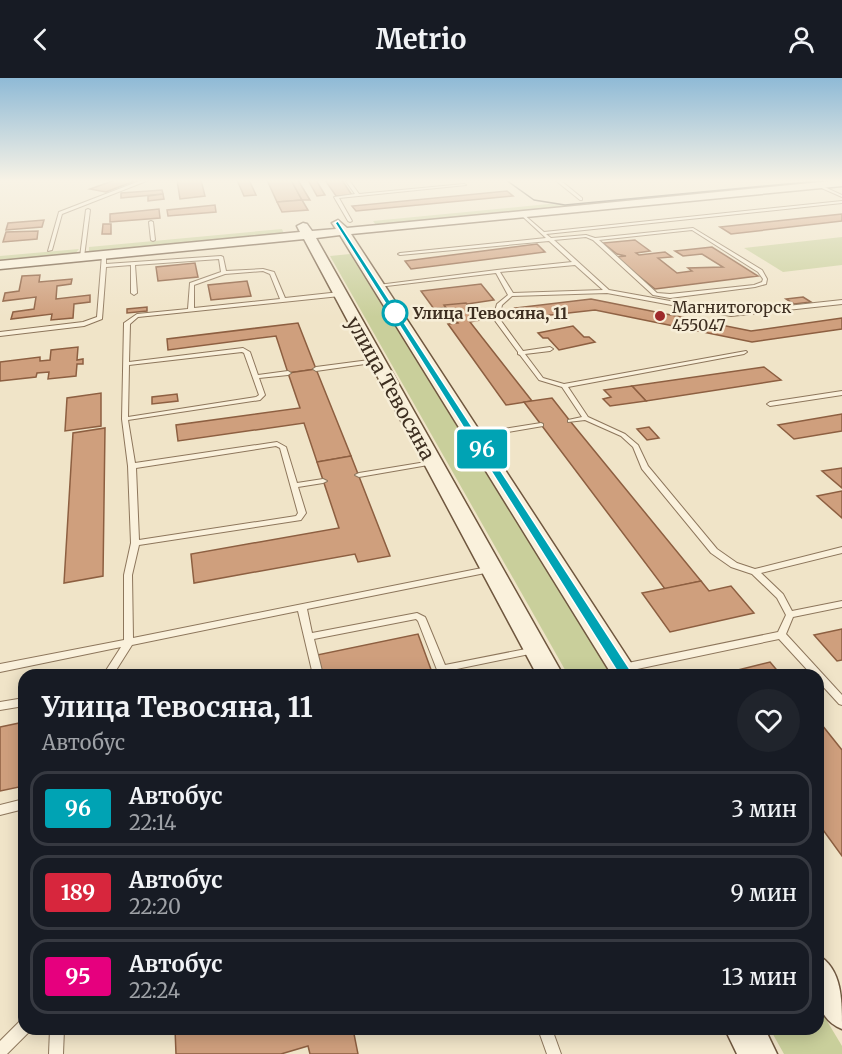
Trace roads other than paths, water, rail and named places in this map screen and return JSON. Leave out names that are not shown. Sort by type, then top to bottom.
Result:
[{"type":"main road","points":[[0,254],[51,250],[82,252],[104,261],[341,226]]},
{"type":"main road","name":"улица Тевосяна","points":[[344,226],[378,286],[622,669]]},
{"type":"main road","points":[[0,265],[153,240],[306,231]]},
{"type":"main road","name":"улица Тевосяна","points":[[306,231],[547,669]]},
{"type":"main road","points":[[824,982],[842,1011]]},
{"type":"main road","points":[[747,1035],[758,1054]]},
{"type":"lane","points":[[51,250],[57,226]]},
{"type":"lane","points":[[82,252],[86,226]]},
{"type":"lane","points":[[151,226],[153,240]]},
{"type":"lane","points":[[534,226],[607,291]]},
{"type":"lane","points":[[542,233],[614,226]]},
{"type":"lane","points":[[400,255],[586,236],[595,239],[655,294],[678,295],[755,286],[764,283],[765,279],[760,271],[693,229],[595,239]]},
{"type":"lane","points":[[0,334],[96,321],[102,316],[104,261],[133,264],[215,255],[222,258],[224,273]]},
{"type":"lane","points":[[378,286],[576,263]]},
{"type":"lane","points":[[133,264],[134,293]]},
{"type":"lane","points":[[191,310],[192,284],[224,273],[258,270],[272,273],[283,300]]},
{"type":"lane","points":[[497,271],[511,295]]},
{"type":"lane","points":[[744,352],[564,386],[541,379],[496,318],[500,304],[511,295],[607,291],[731,314],[842,303]]},
{"type":"lane","points":[[112,669],[129,642],[128,575],[135,543],[132,466],[125,419],[128,321],[144,315],[340,294]]},
{"type":"lane","points":[[520,352],[550,349]]},
{"type":"lane","points":[[125,419],[258,399],[262,395],[245,350],[126,364]]},
{"type":"lane","points":[[316,369],[377,362]]},
{"type":"lane","points":[[256,376],[288,373]]},
{"type":"lane","points":[[564,386],[586,418],[623,435],[636,446],[645,467],[714,551],[734,565],[755,572],[780,596],[790,615]]},
{"type":"lane","points":[[771,405],[842,393]]},
{"type":"lane","points":[[570,421],[586,418]]},
{"type":"lane","points":[[473,436],[541,425]]},
{"type":"lane","points":[[132,466],[280,444],[302,513],[298,518],[135,543]]},
{"type":"lane","points":[[359,475],[432,463]]},
{"type":"lane","points":[[294,486],[323,481]]},
{"type":"lane","points":[[755,572],[842,550]]},
{"type":"lane","points":[[0,668],[492,569]]},
{"type":"lane","points":[[790,615],[842,604]]},
{"type":"lane","points":[[302,608],[316,669]]},
{"type":"lane","points":[[781,635],[790,615]]},
{"type":"lane","points":[[308,637],[417,616],[422,619],[442,669]]},
{"type":"lane","points":[[637,669],[781,635]]},
{"type":"lane","points":[[781,635],[812,669]]},
{"type":"lane","points":[[456,669],[536,650]]},
{"type":"lane","points":[[824,682],[842,701]]},
{"type":"lane","points":[[0,706],[18,703]]},
{"type":"lane","points":[[0,810],[18,806]]},
{"type":"lane","points":[[0,1051],[18,1033]]},
{"type":"lane","points":[[56,1054],[57,1035]]},
{"type":"lane","points":[[547,1035],[554,1054]]},
{"type":"place","name":"Улица Тевосяна, 11","points":[[395,313]]},
{"type":"place","name":"Магнитогорск 455047","points":[[660,316]]}]
